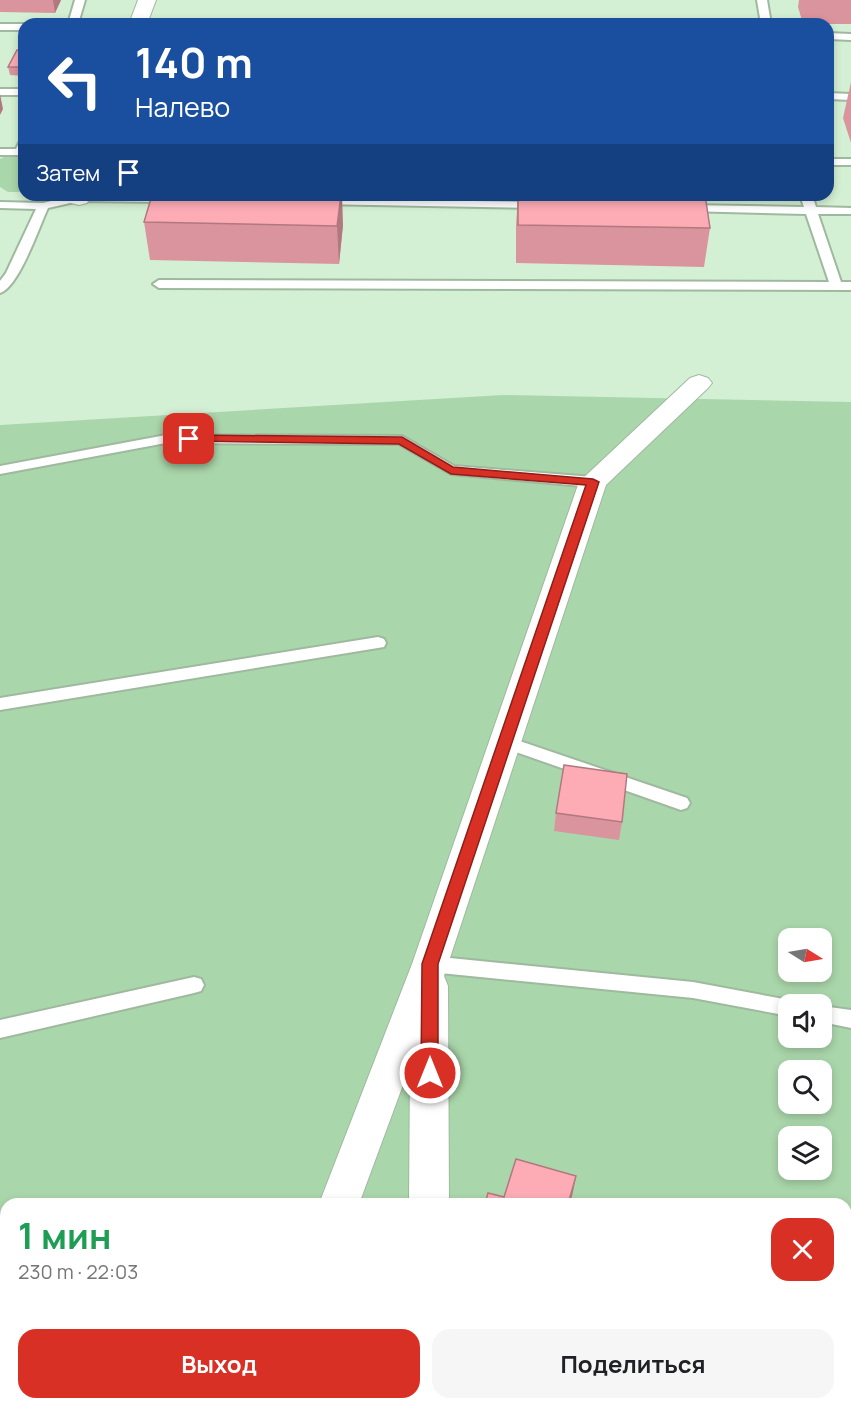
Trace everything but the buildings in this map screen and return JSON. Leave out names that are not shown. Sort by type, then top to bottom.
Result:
[{"type":"street","points":[[140,18],[147,0]]},
{"type":"street","points":[[341,1198],[430,964],[593,482],[699,383]]},
{"type":"street","points":[[429,1198],[430,964]]},
{"type":"lane","points":[[75,18],[80,0]]},
{"type":"lane","points":[[762,0],[765,18]]},
{"type":"lane","points":[[0,27],[18,27]]},
{"type":"lane","points":[[834,36],[851,37]]},
{"type":"lane","points":[[0,92],[18,92]]},
{"type":"lane","points":[[834,96],[851,97]]},
{"type":"lane","points":[[0,152],[18,153]]},
{"type":"lane","points":[[834,162],[851,162]]},
{"type":"lane","points":[[0,205],[43,206],[62,201]]},
{"type":"lane","points":[[808,201],[836,285]]},
{"type":"lane","points":[[307,202],[546,206]]},
{"type":"lane","points":[[0,290],[6,274],[43,206]]},
{"type":"lane","points":[[666,208],[851,211]]},
{"type":"lane","points":[[159,284],[851,285]]},
{"type":"lane","points":[[0,470],[166,438],[402,440],[451,470],[593,482]]},
{"type":"lane","points":[[0,704],[378,643]]},
{"type":"lane","points":[[505,742],[681,803]]},
{"type":"lane","points":[[430,964],[693,990],[778,1006]]},
{"type":"lane","points":[[0,1029],[194,985]]},
{"type":"lane","points":[[832,1016],[851,1019]]},
{"type":"green space","points":[[18,150],[18,192],[8,192],[0,187],[0,159]]},
{"type":"green space","points":[[503,395],[851,402],[851,1198],[0,1198],[0,425]]},
{"type":"route","points":[[189,439],[402,440],[451,470],[593,482],[430,964],[430,1073]]}]
